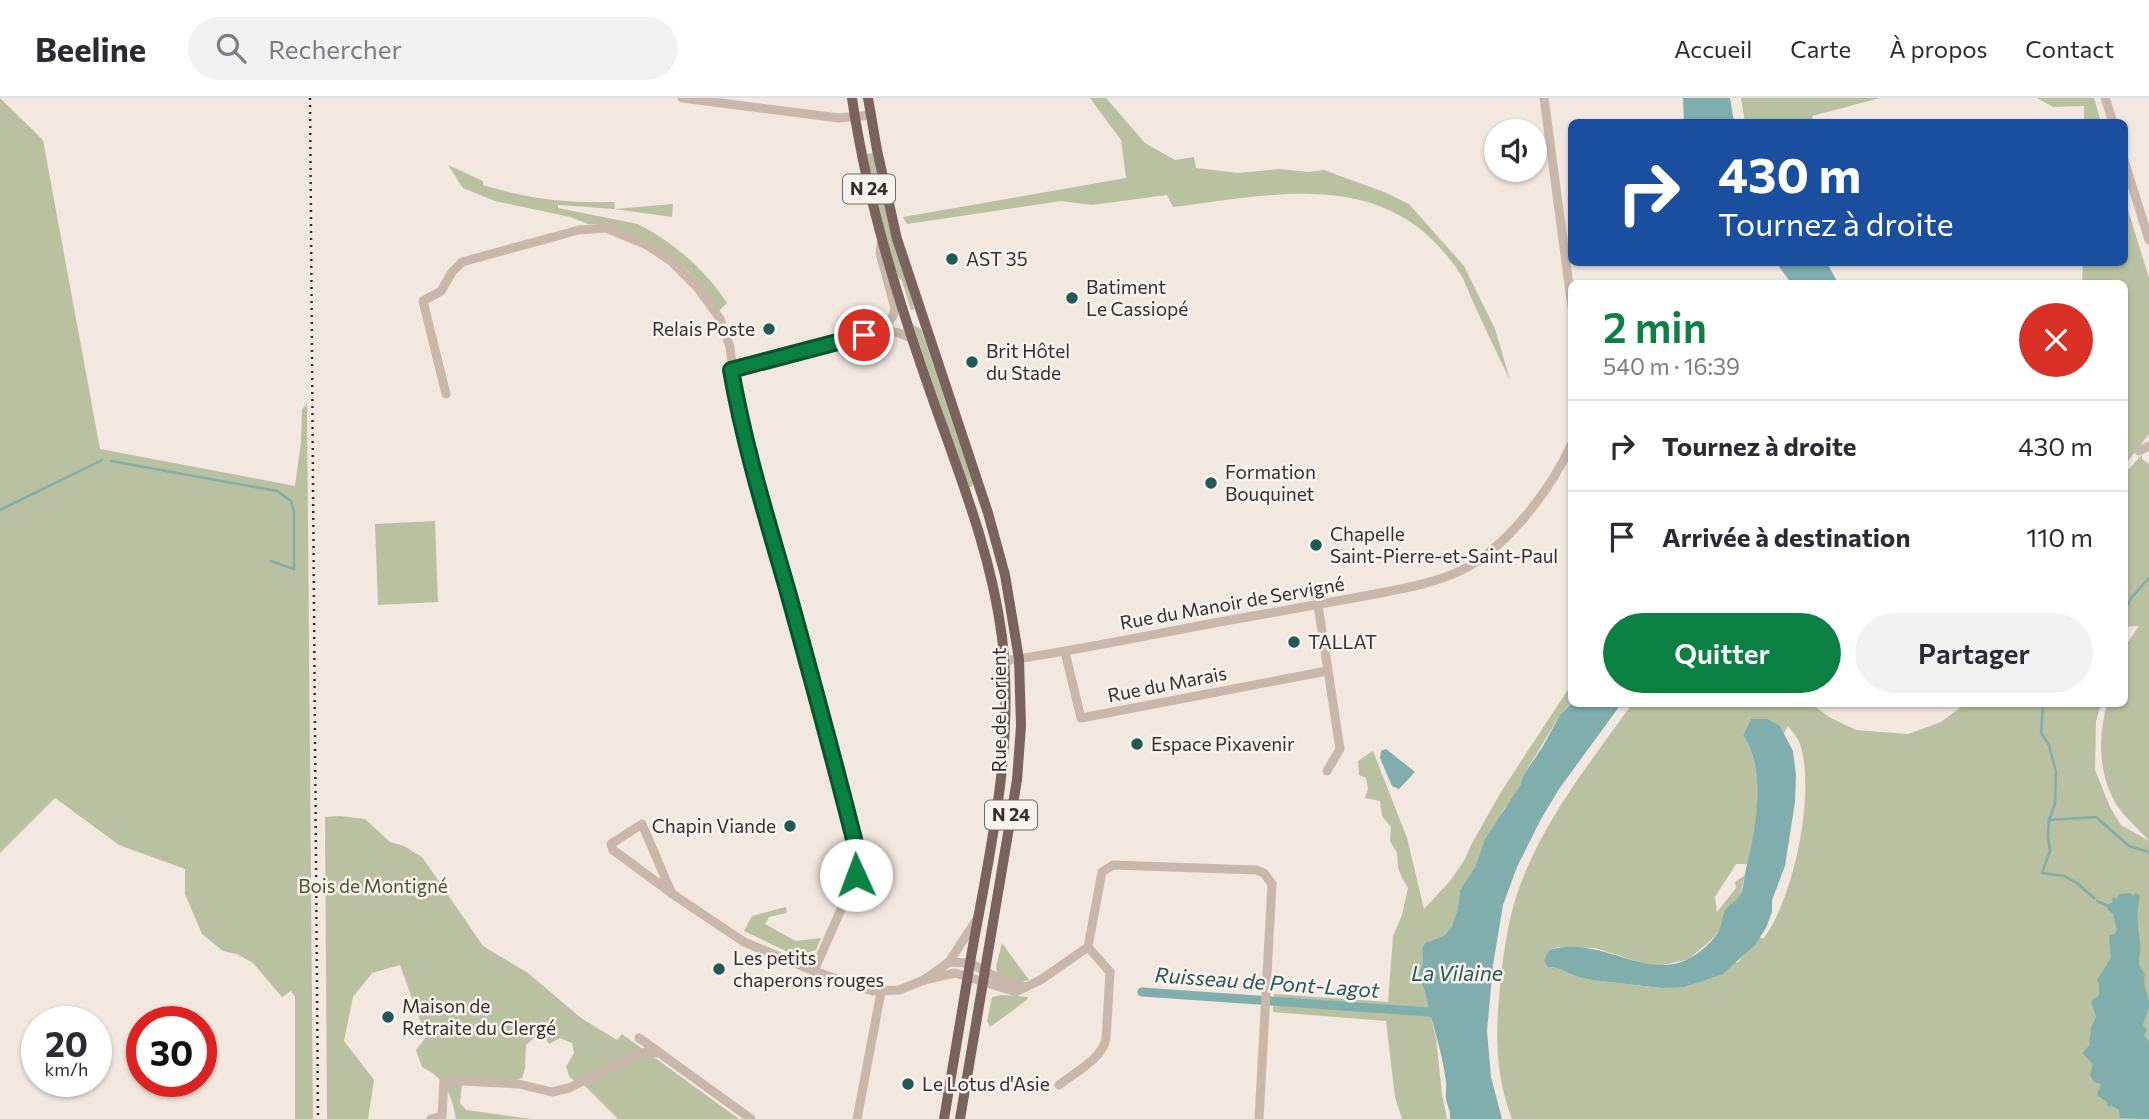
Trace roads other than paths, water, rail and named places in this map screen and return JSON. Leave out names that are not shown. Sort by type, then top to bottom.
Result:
[{"type":"main road","name":"Rue de Lorient","points":[[852,98],[881,244],[911,338],[967,494],[991,576],[1004,661],[1006,743],[999,804],[944,1119]]},
{"type":"main road","name":"Rue de Lorient","points":[[868,98],[890,209],[925,327],[1006,575],[1019,659],[1021,726],[1017,780],[960,1119]]},
{"type":"main road","points":[[999,804],[1013,806]]},
{"type":"street","points":[[682,98],[834,117],[855,118],[871,115]]},
{"type":"street","points":[[1544,98],[1568,280]]},
{"type":"street","points":[[2105,98],[2112,119]]},
{"type":"street","points":[[2128,173],[2149,240]]},
{"type":"street","points":[[446,394],[423,301],[440,291],[452,272],[463,262],[579,230],[606,228],[647,245],[671,261],[698,288],[720,319],[730,347],[736,399],[858,855],[856,875],[814,971]]},
{"type":"street","name":"Rue de Lorient","points":[[881,244],[880,253],[895,308],[893,316],[882,330]]},
{"type":"street","points":[[906,322],[925,327]]},
{"type":"street","points":[[731,370],[882,330],[911,338]]},
{"type":"street","points":[[2139,451],[2149,446]]},
{"type":"street","name":"Rue du Manoir de Servigné","points":[[1004,661],[1318,605],[1438,580],[1464,569],[1499,544],[1531,509],[1568,450]]},
{"type":"street","points":[[967,494],[981,493]]},
{"type":"street","points":[[1318,605],[1340,749],[1327,771]]},
{"type":"street","name":"Rue du Marais","points":[[1065,652],[1081,718],[1327,671]]},
{"type":"street","points":[[672,894],[642,824],[611,845],[613,850],[672,894],[744,942],[862,989],[881,992],[907,988],[951,972],[968,976],[984,975]]},
{"type":"street","points":[[948,962],[970,963],[1009,991],[1016,992],[1042,979],[1088,947],[1102,872],[1113,865],[1256,870],[1264,873],[1272,884],[1259,1119]]},
{"type":"street","points":[[924,980],[948,962],[980,915]]},
{"type":"street","points":[[1059,1085],[1099,1054],[1106,1040],[1110,972],[1088,947]]},
{"type":"street","points":[[857,1119],[881,992]]},
{"type":"street","points":[[639,1038],[751,1119]]},
{"type":"street","points":[[431,1119],[442,1115],[444,1080],[519,1084],[552,1092],[569,1087],[635,1055],[658,1053]]},
{"type":"street","points":[[962,1106],[967,1119]]},
{"type":"water","points":[[1683,98],[1730,98],[1734,119],[1684,119]]},
{"type":"water","points":[[1778,266],[1829,266],[1836,280],[1789,280]]},
{"type":"water","name":"La Vilaine","points":[[1568,707],[1619,707],[1559,789],[1541,819],[1517,867],[1503,905],[1493,965],[1487,1031],[1491,1077],[1502,1119],[1450,1119],[1441,1054],[1419,978],[1423,962],[1422,949],[1425,943],[1445,935],[1452,926],[1460,890],[1475,867],[1485,839],[1520,786],[1523,776],[1560,715]]},
{"type":"water","points":[[1751,719],[1767,719],[1780,726],[1793,751],[1796,775],[1795,802],[1785,866],[1772,900],[1772,912],[1766,928],[1755,945],[1723,974],[1684,987],[1661,988],[1592,980],[1548,967],[1544,960],[1549,950],[1567,947],[1600,951],[1647,964],[1678,963],[1696,954],[1712,940],[1720,928],[1724,912],[1741,892],[1753,837],[1757,783],[1755,766],[1743,735]]},
{"type":"water","points":[[1386,749],[1415,772],[1399,789],[1392,786],[1380,758],[1381,751]]},
{"type":"water","points":[[2130,893],[2133,896],[2135,893],[2140,895],[2139,962],[2145,974],[2149,1003],[2143,1026],[2147,1029],[2144,1036],[2149,1041],[2149,1119],[2120,1118],[2119,1110],[2111,1105],[2108,1107],[2107,1102],[2097,1095],[2101,1084],[2094,1082],[2090,1075],[2093,1064],[2082,1053],[2089,1046],[2091,1028],[2096,1017],[2091,1001],[2099,995],[2097,980],[2111,958],[2109,937],[2115,934],[2117,929],[2113,914],[2106,905],[2112,903],[2113,897],[2116,899],[2120,894]]},
{"type":"waterway","name":"Ruisseau de Pont-Lagot","points":[[0,510],[102,460]]},
{"type":"waterway","name":"Ruisseau de Pont-Lagot","points":[[111,461],[277,491],[291,501],[294,512],[294,569],[271,561]]},
{"type":"waterway","points":[[2128,604],[2149,578]]},
{"type":"waterway","points":[[2043,707],[2041,733],[2049,745],[2056,772],[2055,804],[2049,820],[2050,851],[2042,873],[2064,876],[2094,898]]},
{"type":"waterway","points":[[2049,820],[2096,817],[2129,846],[2149,852]]},
{"type":"waterway","points":[[2097,901],[2106,905]]},
{"type":"waterway","name":"Ruisseau de Pont-Lagot","points":[[1142,992],[1429,1012],[1440,1016]]},
{"type":"railway","points":[[310,98],[318,1119]]},
{"type":"place","name":"AST 35","points":[[952,259]]},
{"type":"place","name":"Batiment Le Cassiopé","points":[[1072,298]]},
{"type":"place","name":"Relais Poste","points":[[769,329]]},
{"type":"place","name":"Brit Hôtel du Stade","points":[[972,362]]},
{"type":"place","name":"Formation Bouquinet","points":[[1211,483]]},
{"type":"place","name":"Chapelle Saint-Pierre-et-Saint-Paul","points":[[1316,545]]},
{"type":"place","name":"TALLAT","points":[[1294,642]]},
{"type":"place","name":"Espace Pixavenir","points":[[1137,744]]},
{"type":"place","name":"Chapin Viande","points":[[790,826]]},
{"type":"place","name":"Les petits chaperons rouges","points":[[719,969]]},
{"type":"place","name":"Maison de Retraite du Clergé","points":[[388,1017]]},
{"type":"place","name":"Le Lotus d'Asie","points":[[908,1084]]},
{"type":"park label","name":"Bois de Montigné","points":[[373,886]]}]
